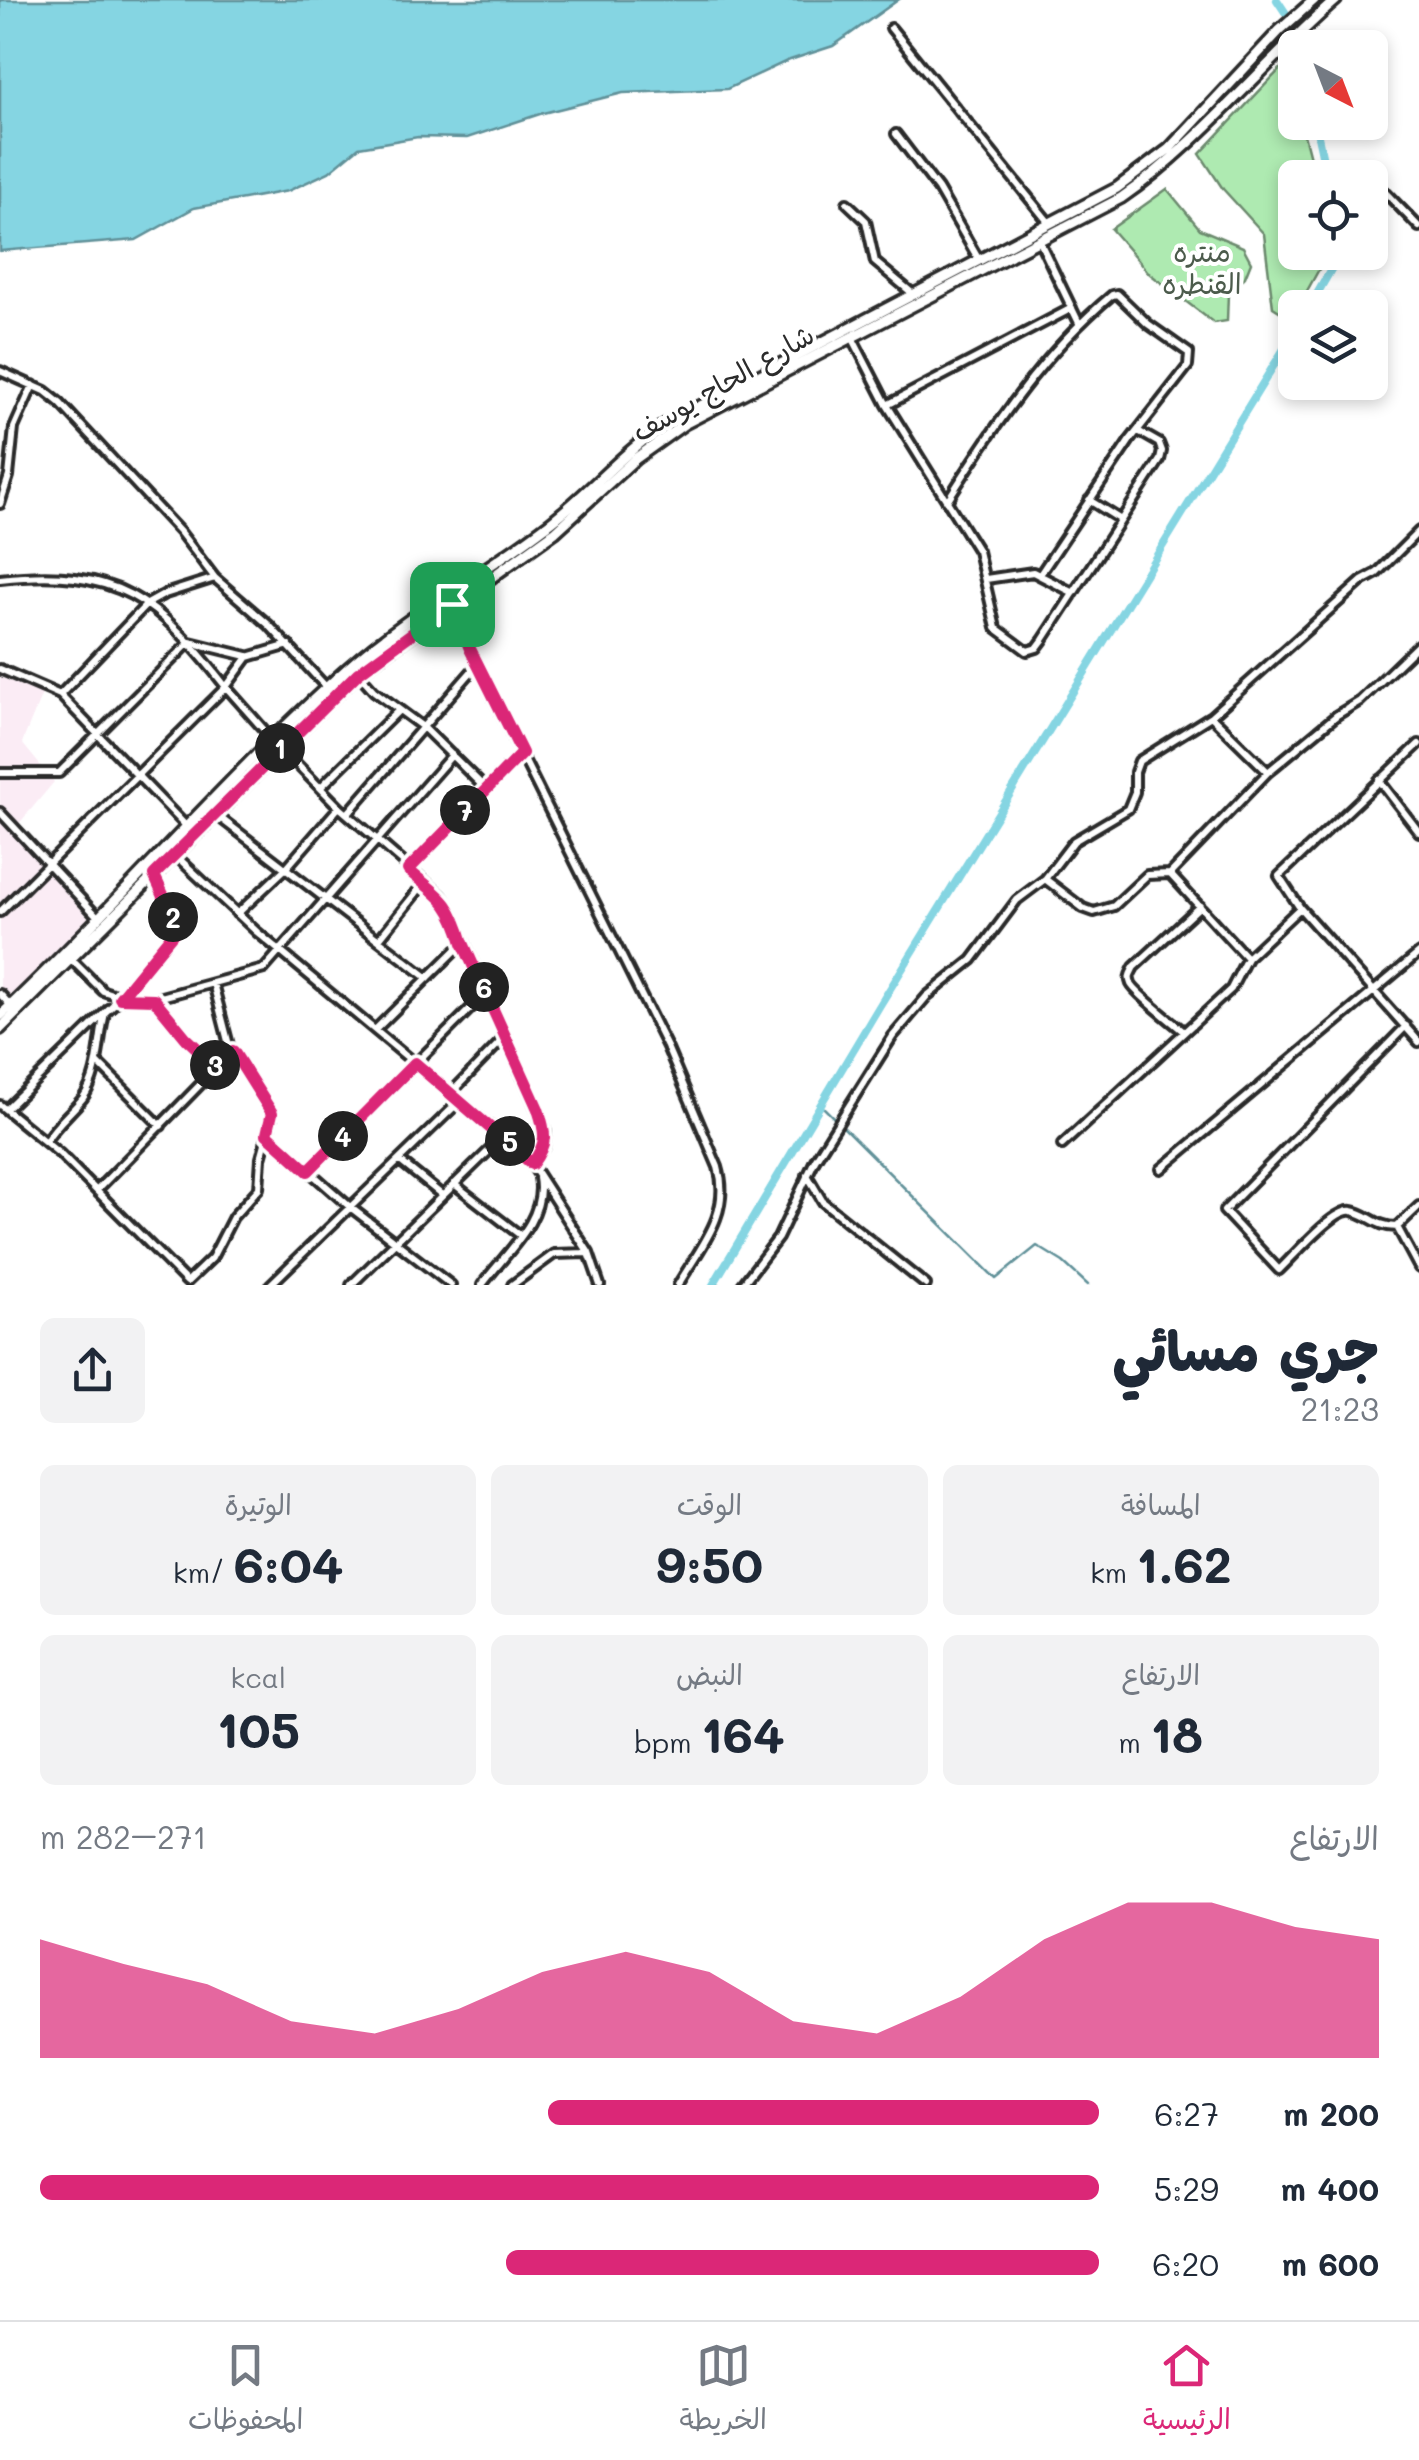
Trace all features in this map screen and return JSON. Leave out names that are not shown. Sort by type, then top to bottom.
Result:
[{"type":"main road","name":"شارع الحاج يوسف","points":[[0,1016],[154,875],[327,688],[391,634],[565,512],[630,450],[655,432],[1116,188],[1169,149],[1280,30],[1314,0]]},
{"type":"main road","name":"شارع الحاج يوسف","points":[[0,1029],[98,918],[276,743],[358,673],[554,532],[667,434],[1120,198],[1159,171],[1289,41],[1336,0]]},
{"type":"street","points":[[891,28],[1050,224]]},
{"type":"street","points":[[896,134],[938,190],[979,260]]},
{"type":"street","points":[[1388,195],[1419,227]]},
{"type":"street","points":[[846,203],[866,222],[875,262],[912,293]]},
{"type":"street","points":[[1039,240],[1079,323]]},
{"type":"street","points":[[947,501],[1008,405],[1073,335],[1079,323],[1117,294],[1148,324],[1189,354],[1188,366],[1138,431],[1041,573]]},
{"type":"street","points":[[887,405],[1072,308]]},
{"type":"street","points":[[851,336],[887,405],[978,551],[996,628],[1027,651],[1043,640],[1162,452],[1159,444],[1138,431]]},
{"type":"street","points":[[0,371],[34,384],[60,403],[180,532],[215,578],[289,645],[327,688]]},
{"type":"street","points":[[0,504],[9,476],[14,428],[34,384]]},
{"type":"street","points":[[1089,500],[1121,520]]},
{"type":"street","points":[[742,1285],[778,1238],[807,1175],[846,1108],[906,1019],[978,953],[1016,900],[1045,879],[1074,841],[1128,809],[1135,792],[1138,762],[1211,716],[1418,534]]},
{"type":"street","points":[[986,579],[1041,573],[1074,593]]},
{"type":"street","points":[[60,695],[148,604],[215,578]]},
{"type":"street","points":[[0,579],[101,582],[126,590],[148,604],[190,642],[226,688],[339,807],[408,870],[442,895],[546,1131],[544,1148],[534,1165]]},
{"type":"street","points":[[452,604],[477,665],[667,1047],[724,1185],[717,1218],[678,1285]]},
{"type":"street","points":[[190,642],[248,656],[289,645]]},
{"type":"street","points":[[0,773],[59,772],[190,642]]},
{"type":"street","points":[[1045,879],[1094,912],[1114,906],[1147,875],[1170,874],[1268,772],[1336,715],[1360,701],[1419,644]]},
{"type":"street","points":[[2,908],[226,688],[248,656]]},
{"type":"street","points":[[348,813],[477,665]]},
{"type":"street","points":[[0,669],[60,695],[188,826]]},
{"type":"street","points":[[358,673],[424,728],[485,788]]},
{"type":"street","points":[[321,787],[398,710]]},
{"type":"street","points":[[1211,716],[1268,772]]},
{"type":"street","points":[[1419,744],[1278,876],[1300,908],[1419,1042]]},
{"type":"street","points":[[408,870],[522,753]]},
{"type":"street","points":[[67,956],[103,990],[120,998],[154,999],[264,969],[452,755]]},
{"type":"street","points":[[1379,780],[1419,832]]},
{"type":"street","points":[[238,914],[286,868],[339,807]]},
{"type":"street","points":[[0,812],[98,918]]},
{"type":"street","points":[[214,814],[428,978]]},
{"type":"street","points":[[174,854],[280,951],[534,1165],[589,1253],[600,1285]]},
{"type":"street","points":[[1170,874],[1247,958]]},
{"type":"street","points":[[154,875],[172,914],[174,932],[120,998],[3,1107],[46,1140],[188,1284],[212,1258],[233,1217],[259,1188],[260,1158],[272,1113],[224,1032],[213,984]]},
{"type":"street","points":[[379,939],[424,883]]},
{"type":"street","points":[[1184,1032],[1138,992],[1130,975],[1200,906]]},
{"type":"street","points":[[1062,1145],[1231,990],[1247,958],[1300,908]]},
{"type":"street","points":[[375,1030],[463,943]]},
{"type":"street","points":[[1161,1168],[1419,952]]},
{"type":"street","points":[[308,1171],[486,993]]},
{"type":"street","points":[[0,994],[11,1006]]},
{"type":"street","points":[[154,999],[186,1038],[217,1067]]},
{"type":"street","points":[[46,1140],[82,1099],[93,1080],[106,1012]]},
{"type":"street","points":[[1397,1228],[1380,1226],[1352,1210],[1338,1213],[1279,1270],[1224,1211],[1406,1026]]},
{"type":"street","points":[[450,1093],[506,1036]]},
{"type":"street","points":[[97,1190],[233,1051]]},
{"type":"street","points":[[97,1062],[161,1126]]},
{"type":"street","points":[[270,1285],[460,1101]]},
{"type":"street","points":[[267,1134],[350,1207],[451,1285]]},
{"type":"street","points":[[351,1285],[504,1136]]},
{"type":"street","points":[[400,1161],[442,1196]]},
{"type":"street","points":[[482,1285],[540,1206],[540,1181],[534,1165]]},
{"type":"street","points":[[807,1175],[823,1202],[926,1285]]},
{"type":"street","points":[[454,1184],[520,1235]]},
{"type":"street","points":[[1397,1228],[1419,1206]]},
{"type":"street","points":[[1397,1228],[1419,1268]]},
{"type":"street","points":[[512,1285],[554,1254],[589,1253]]},
{"type":"shaded area","points":[[0,677],[42,694],[22,743],[54,782],[12,832],[89,918],[0,1008]]},
{"type":"green space","points":[[1278,71],[1278,140],[1305,140],[1311,160],[1278,160],[1278,270],[1319,270],[1307,290],[1278,290],[1278,310],[1273,307],[1264,234],[1223,189],[1200,154]]},
{"type":"green space","name":"منتره القنطره","points":[[1167,189],[1200,229],[1243,247],[1251,262],[1245,277],[1228,293],[1227,321],[1214,323],[1150,274],[1111,229]]},
{"type":"water","points":[[0,0],[898,0],[833,46],[787,61],[727,89],[623,93],[467,138],[418,137],[359,147],[329,172],[288,191],[194,208],[136,240],[0,251]]},
{"type":"waterway","points":[[1277,0],[1285,12]]},
{"type":"waterway","points":[[1319,140],[1323,160]]},
{"type":"waterway","points":[[1319,290],[1331,270]]},
{"type":"waterway","points":[[713,1285],[880,1005],[1278,359]]},
{"type":"waterway","points":[[821,1105],[996,1279],[1037,1246],[1063,1262],[1088,1285]]},
{"type":"waterway","points":[[715,1281],[720,1285]]},
{"type":"route","points":[[452,604],[522,753],[408,870],[442,895],[454,916],[538,1109],[546,1131],[544,1148],[532,1164],[517,1147],[415,1063],[308,1171],[267,1134],[272,1113],[233,1051],[217,1067],[186,1038],[154,999],[120,998],[174,932],[172,914],[154,875],[327,701],[383,652],[452,604]]}]
